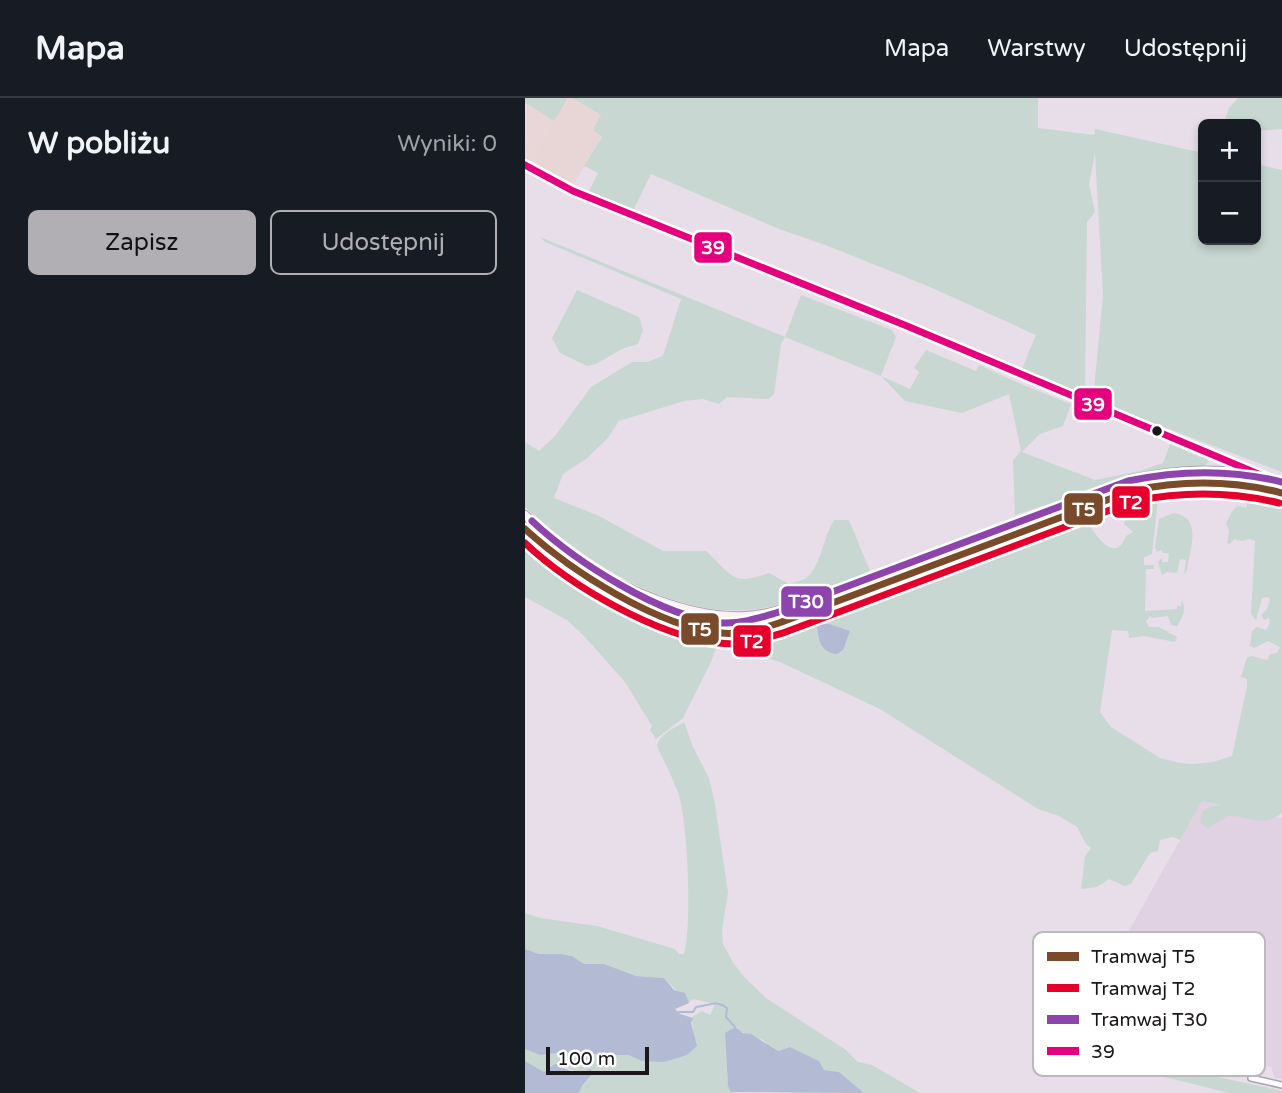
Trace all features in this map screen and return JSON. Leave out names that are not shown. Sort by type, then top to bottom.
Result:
[{"type":"street","points":[[525,165],[573,191],[899,323],[1094,406]]},
{"type":"street","points":[[525,515],[580,561],[643,594],[665,604],[698,613],[745,616],[808,601],[1132,480],[1172,472],[1221,471],[1252,475],[1282,484]]},
{"type":"street","points":[[1251,1078],[1282,1084]]},
{"type":"shaded area","points":[[525,98],[568,98],[554,121],[525,104]]},
{"type":"shaded area","points":[[568,98],[601,115],[602,136],[574,184],[530,161]]},
{"type":"shaded area","points":[[572,98],[1038,98],[1038,128],[1094,135],[1095,129],[1198,152],[1198,245],[1261,245],[1261,165],[1282,170],[1282,472],[1093,400],[1103,295],[1095,153],[1089,184],[1095,212],[1087,222],[1085,395],[1021,371],[1036,335],[930,287],[779,229],[651,174],[633,211],[588,193],[598,173],[584,166],[602,137],[593,130],[601,115]]},
{"type":"shaded area","points":[[1238,98],[1282,98],[1282,129],[1261,131],[1261,119],[1225,119],[1229,108]]},
{"type":"shaded area","points":[[526,102],[554,121],[530,161],[525,158]]},
{"type":"shaded area","points":[[540,237],[785,337],[781,344],[774,394],[768,399],[727,397],[719,404],[703,399],[684,401],[619,421],[607,439],[586,459],[563,474],[554,498],[599,516],[663,551],[706,551],[728,572],[740,579],[769,573],[789,584],[811,574],[834,520],[849,520],[870,571],[791,602],[764,608],[731,610],[698,606],[666,597],[604,568],[525,507],[525,442],[539,451],[555,436],[591,387],[632,362],[647,362],[663,356],[681,299],[545,242]]},
{"type":"shaded area","points":[[577,290],[639,317],[643,330],[638,344],[587,366],[560,353],[552,338]]},
{"type":"shaded area","points":[[801,295],[892,330],[896,337],[881,376],[785,337]]},
{"type":"shaded area","points":[[926,350],[976,371],[979,365],[1071,404],[1063,426],[1040,434],[1022,452],[1095,480],[1140,471],[1163,463],[1170,444],[1205,457],[1209,462],[1204,466],[1165,469],[1133,476],[1015,515],[1013,460],[1021,451],[1009,394],[962,413],[905,401],[881,376],[910,389],[919,372],[914,368]]},
{"type":"shaded area","points":[[1225,487],[1225,491],[1223,494],[1204,497],[1161,497],[1162,489]]},
{"type":"shaded area","points":[[1233,488],[1282,498],[1282,813],[1275,818],[1261,821],[1228,816],[1208,828],[1201,824],[1201,815],[1208,808],[1221,805],[1202,801],[1180,840],[1173,837],[1160,840],[1158,851],[1150,853],[1131,884],[1125,886],[1109,879],[1097,887],[1081,889],[1085,856],[1091,848],[1077,827],[1059,816],[1038,809],[880,709],[780,662],[745,656],[728,641],[795,622],[1083,513],[1090,519],[1089,525],[1103,542],[1113,548],[1118,547],[1126,536],[1133,532],[1124,524],[1126,518],[1133,514],[1133,508],[1129,504],[1094,518],[1088,511],[1159,490],[1152,554],[1144,557],[1144,565],[1154,565],[1154,569],[1146,569],[1145,611],[1177,609],[1182,600],[1184,607],[1177,626],[1171,625],[1168,616],[1150,616],[1146,621],[1149,627],[1159,627],[1177,637],[1175,642],[1144,636],[1129,638],[1128,631],[1112,630],[1100,712],[1111,727],[1160,758],[1192,764],[1213,762],[1232,756],[1247,686],[1247,679],[1241,677],[1247,657],[1267,660],[1270,654],[1277,653],[1280,647],[1268,641],[1254,648],[1250,646],[1252,631],[1257,627],[1266,630],[1270,623],[1269,618],[1264,620],[1261,615],[1270,600],[1268,597],[1262,598],[1256,620],[1251,614],[1255,541],[1234,539],[1230,544],[1227,543],[1229,531],[1226,523],[1233,510],[1238,506],[1246,508],[1247,505],[1246,501],[1233,498]]},
{"type":"shaded area","points":[[1076,502],[1080,507],[765,625],[745,630],[728,630],[728,627],[743,621],[775,615]]},
{"type":"shaded area","points":[[1174,513],[1189,521],[1192,528],[1187,570],[1184,574],[1186,560],[1180,559],[1177,573],[1167,572],[1162,575],[1158,562],[1162,558],[1162,562],[1168,562],[1169,553],[1163,553],[1161,550],[1157,552],[1155,547],[1159,519]]},
{"type":"shaded area","points":[[525,520],[578,564],[653,603],[720,625],[720,631],[690,625],[595,579],[567,562],[540,540],[525,527]]},
{"type":"shaded area","points":[[525,538],[567,570],[612,596],[681,628],[720,638],[683,718],[656,739],[650,730],[652,726],[625,682],[584,636],[567,620],[525,597]]},
{"type":"shaded area","points":[[684,722],[709,778],[715,804],[728,893],[722,929],[723,944],[734,964],[766,998],[846,1050],[858,1062],[872,1065],[920,1093],[864,1093],[839,1072],[824,1070],[818,1061],[790,1047],[778,1051],[763,1040],[737,1030],[725,1034],[728,1086],[733,1093],[579,1093],[590,1078],[589,1070],[578,1072],[562,1067],[544,1072],[525,1061],[525,1049],[540,1055],[575,1051],[638,1058],[693,1030],[692,1017],[702,1011],[710,1015],[715,1004],[693,999],[687,1004],[664,978],[636,976],[604,964],[584,964],[572,956],[539,954],[525,949],[525,913],[540,918],[597,926],[684,954],[688,922],[685,828],[677,790],[657,746],[664,735]]},
{"type":"shaded area","points":[[1202,801],[1282,818],[1282,1079],[1275,1078],[1271,1067],[1265,1066],[1265,932],[1128,932]]},
{"type":"shaded area","points":[[1159,1076],[1213,1076],[1282,1093],[1229,1093]]},
{"type":"water","points":[[817,624],[829,624],[850,631],[843,650],[837,654],[823,648]]},
{"type":"water","points":[[525,949],[539,954],[572,956],[584,964],[604,964],[636,976],[664,978],[674,990],[685,993],[689,1003],[675,1009],[680,1014],[693,1018],[691,1023],[697,1046],[687,1055],[664,1062],[642,1061],[629,1055],[575,1051],[540,1055],[525,1049]]},
{"type":"water","points":[[735,1027],[778,1051],[790,1047],[819,1061],[824,1070],[839,1072],[864,1093],[731,1092],[728,1086],[725,1033]]},
{"type":"water","points":[[525,1061],[544,1072],[555,1064],[576,1072],[590,1069],[594,1072],[579,1093],[525,1093]]},
{"type":"waterway","points":[[679,1012],[693,1012],[696,1007],[719,1004],[727,1008],[726,1017],[735,1027]]},
{"type":"tram line","name":"T30","points":[[532,521],[595,570],[647,599],[698,619],[729,623],[776,613],[1128,481],[1205,472],[1282,482]]},
{"type":"tram line","name":"T5","points":[[525,529],[591,579],[643,609],[696,629],[736,633],[779,623],[1131,491],[1206,483],[1282,493]]},
{"type":"tram line","name":"T2","points":[[525,543],[590,592],[642,620],[695,638],[735,644],[783,633],[1134,501],[1171,495],[1207,494],[1243,496],[1279,503]]},
{"type":"transit line","name":"39","points":[[525,165],[573,191],[907,326],[1282,484]]}]
